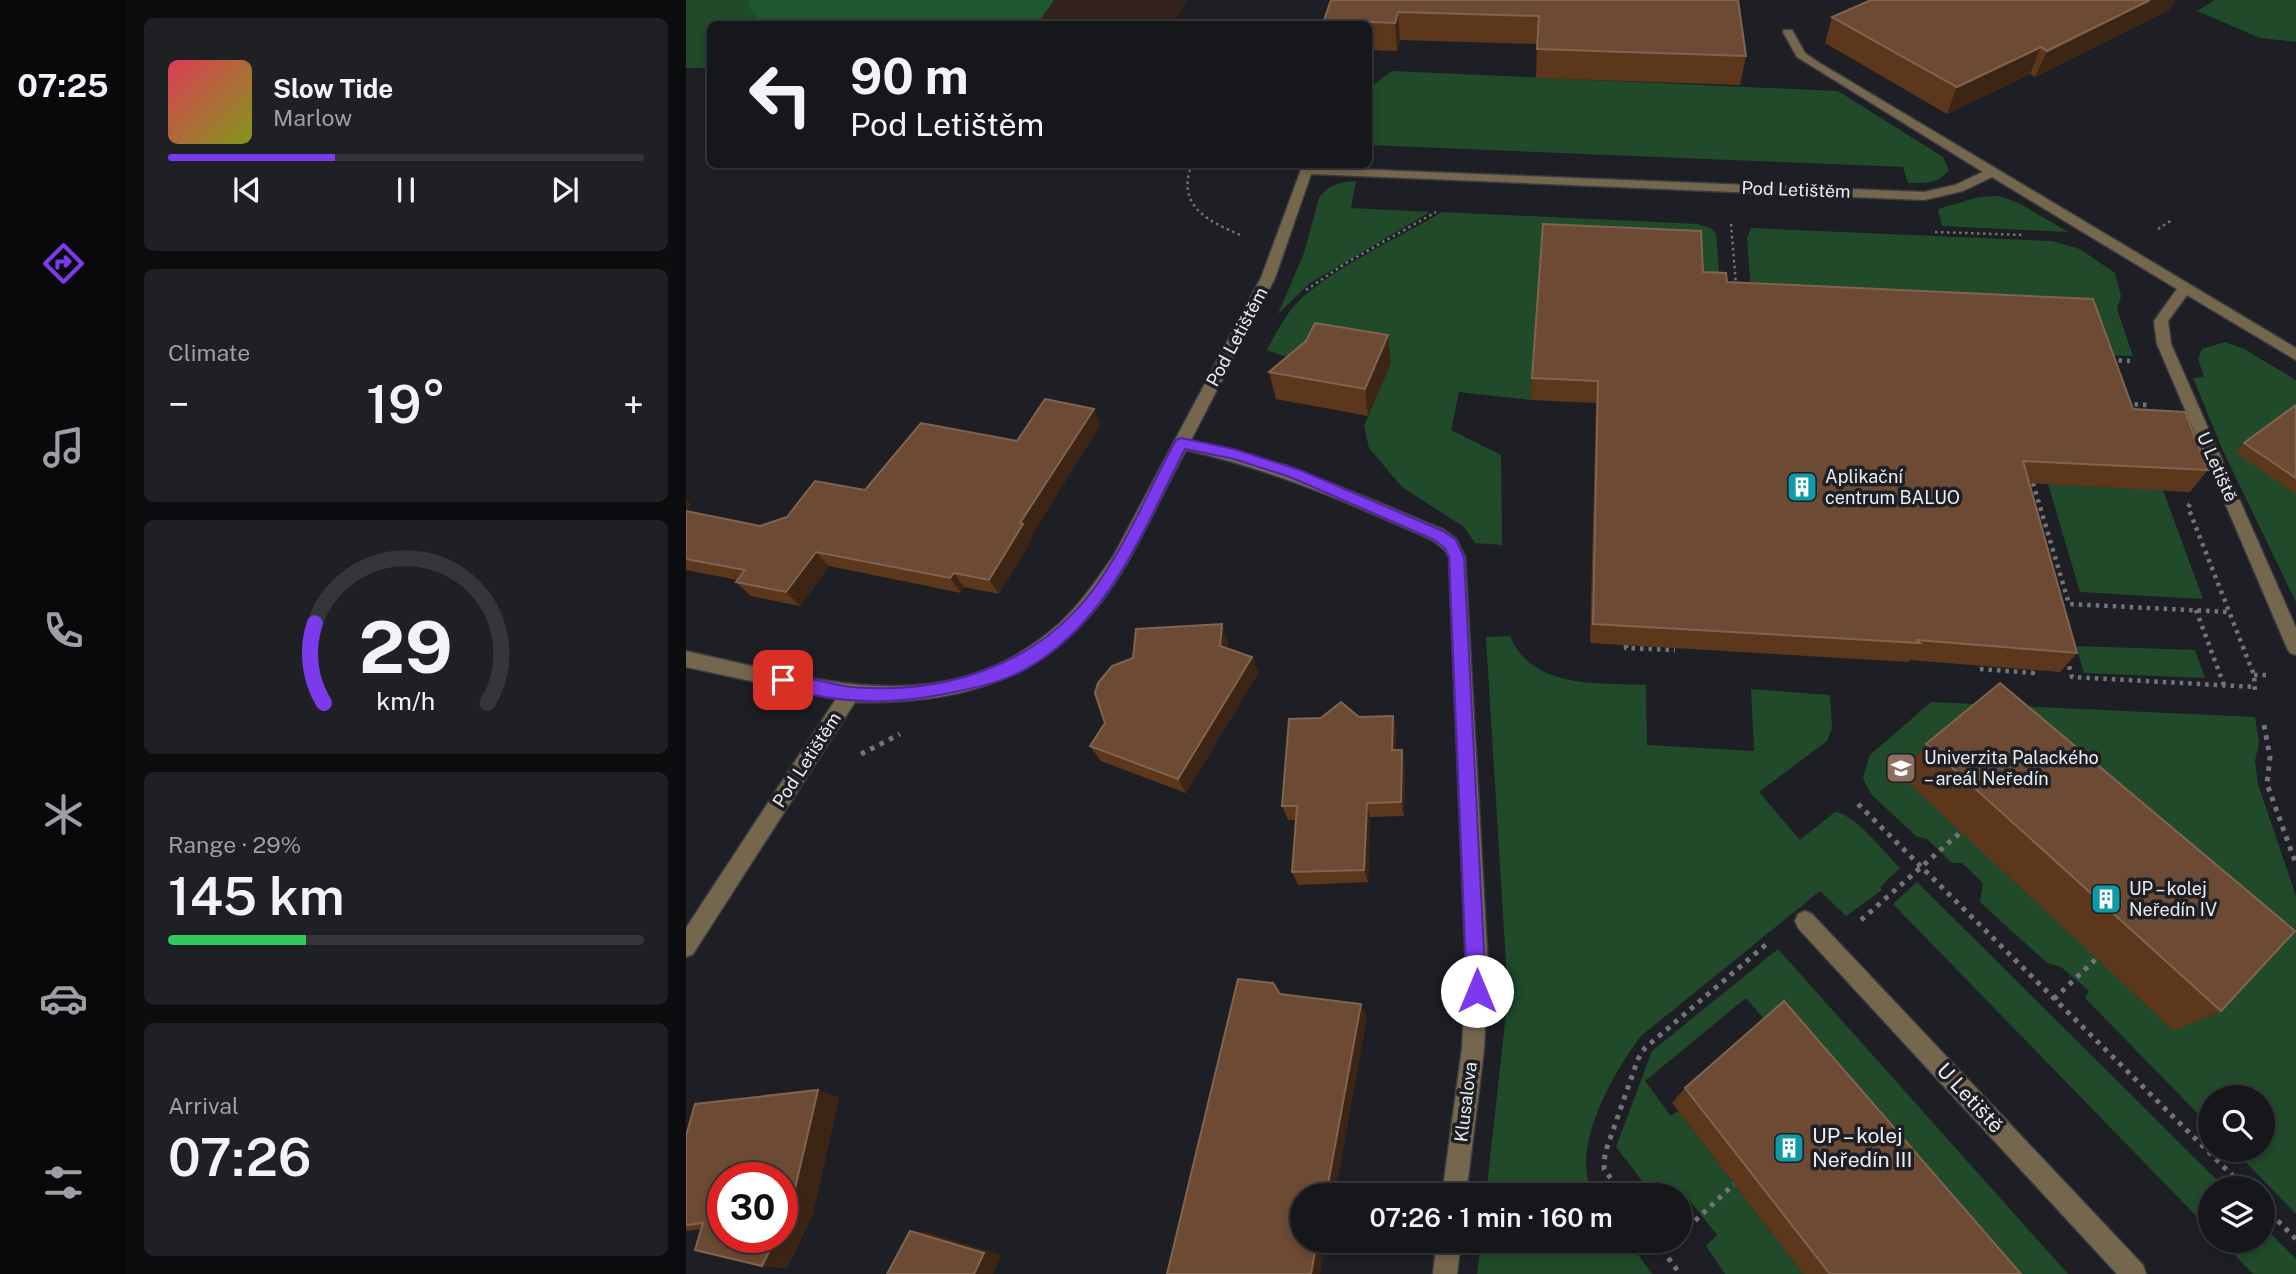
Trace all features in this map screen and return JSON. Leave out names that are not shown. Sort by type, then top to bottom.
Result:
[{"type":"street","points":[[1788,32],[1801,55],[1814,64],[2296,355]]},
{"type":"street","name":"Pod Letištěm","points":[[686,947],[850,694],[904,695],[984,680],[1020,664],[1055,640],[1098,595],[1120,560],[1268,278],[1306,170],[1924,196],[1959,188],[1993,172]]},
{"type":"street","name":"U Letiště","points":[[2184,289],[2161,321],[2164,344],[2296,648]]},
{"type":"street","name":"Klusalova","points":[[1181,443],[1234,454],[1295,473],[1438,535],[1450,544],[1457,557],[1477,968],[1473,1049],[1456,1183]]},
{"type":"street","points":[[686,659],[850,694]]},
{"type":"street","name":"U Letiště","points":[[1805,921],[2134,1274]]},
{"type":"street","points":[[1445,1274],[1448,1253]]},
{"type":"path","points":[[1191,168],[1185,192],[1196,210],[1220,227],[1279,250]]},
{"type":"path","points":[[1302,294],[1346,263],[1439,209],[1424,208]]},
{"type":"path","points":[[1731,223],[1737,291]]},
{"type":"path","points":[[1925,231],[2036,236]]},
{"type":"path","points":[[2102,359],[2143,361]]},
{"type":"path","points":[[2117,403],[2161,405]]},
{"type":"path","points":[[2033,483],[2069,604],[2066,615]]},
{"type":"path","points":[[2064,648],[2072,677],[2255,689],[2254,675],[2188,507],[2192,499]]},
{"type":"path","points":[[2069,604],[2229,612]]},
{"type":"path","points":[[2196,610],[2224,685]]},
{"type":"path","points":[[1626,645],[1626,648],[1675,650]]},
{"type":"path","points":[[1980,669],[2033,673],[2031,669]]},
{"type":"path","points":[[2254,675],[2273,675]]},
{"type":"path","points":[[2264,725],[2270,757],[2267,784],[2296,864]]},
{"type":"path","points":[[1858,804],[2233,1176]]},
{"type":"path","points":[[1852,927],[1961,832]]},
{"type":"path","points":[[1615,1183],[1604,1168],[1605,1153],[1638,1059],[1645,1048],[1778,934]]},
{"type":"path","points":[[2054,999],[2096,959]]},
{"type":"path","points":[[1692,1224],[1734,1184]]},
{"type":"path","points":[[2275,1218],[2296,1239]]},
{"type":"path","points":[[1664,1253],[1680,1274]]},
{"type":"shaded area","points":[[1054,0],[1187,0],[1176,21],[1039,21]]},
{"type":"green space","points":[[686,0],[747,0],[750,10],[760,21],[707,21],[707,68],[686,68]]},
{"type":"green space","points":[[747,0],[1054,0],[1039,21],[760,21],[750,10]]},
{"type":"green space","points":[[2215,0],[2296,0],[2296,42],[2260,38],[2197,11]]},
{"type":"green space","points":[[1392,71],[1838,91],[1943,157],[1949,170],[1936,180],[1908,183],[1903,167],[1372,145],[1372,86]]},
{"type":"green space","points":[[1356,181],[1351,208],[1430,212],[1310,283],[1278,314],[1304,253],[1319,198],[1336,185]]},
{"type":"green space","points":[[1998,196],[2019,203],[2068,232],[1942,226],[1938,209],[1979,197]]},
{"type":"green space","points":[[1442,212],[1698,224],[1716,233],[1721,296],[1538,300],[1531,400],[1459,392],[1451,430],[1501,455],[1502,545],[1475,543],[1464,527],[1402,487],[1369,448],[1364,426],[1391,363],[1312,361],[1267,350],[1292,309],[1318,285],[1352,262]]},
{"type":"green space","points":[[1751,228],[2052,241],[2080,249],[2115,273],[2121,296],[2117,309],[2133,356],[2091,355],[1761,413],[1747,238]]},
{"type":"green space","points":[[2225,342],[2244,349],[2296,380],[2296,602],[2223,451],[2193,378],[2204,377],[2198,359],[2202,349]]},
{"type":"green space","points":[[2048,484],[2163,490],[2203,599],[2080,592]]},
{"type":"green space","points":[[1510,636],[1520,653],[1533,666],[1568,680],[1646,685],[1647,745],[1754,751],[1751,689],[1830,695],[1832,728],[1827,741],[1759,792],[1800,840],[1835,812],[1843,814],[1878,844],[1900,868],[1880,887],[1882,890],[1846,916],[1820,891],[1641,1036],[1618,1070],[1597,1113],[1586,1158],[1590,1183],[1487,1183],[1508,996],[1486,637]]},
{"type":"green space","points":[[2076,646],[2195,650],[2205,678],[2084,673]]},
{"type":"green space","points":[[1931,702],[2255,717],[2259,742],[2255,761],[2258,784],[2296,896],[2296,1214],[2275,1192],[2275,1176],[2259,1176],[2246,1162],[2275,1162],[2275,1085],[2198,1085],[2198,1114],[2085,998],[2089,991],[2061,967],[2047,963],[1980,902],[1983,883],[1962,863],[1952,863],[1927,839],[1916,836],[1871,794],[1863,778],[1870,755]]},
{"type":"green space","points":[[1917,882],[2213,1176],[2198,1176],[2198,1218],[1893,904]]},
{"type":"green space","points":[[1778,949],[2068,1274],[1980,1274],[1746,998],[1645,1081],[1671,1116],[1678,1111],[1803,1274],[1725,1274],[1706,1246],[1717,1235],[1692,1204],[1692,1183],[1644,1183],[1616,1147],[1652,1051]]},
{"type":"green space","points":[[2275,1238],[2296,1259],[2296,1274],[2253,1274],[2233,1253],[2275,1253]]},
{"type":"green space","points":[[1480,1253],[1637,1253],[1652,1274],[1477,1274]]},
{"type":"building","points":[[1331,0],[1738,0],[1746,56],[1537,49],[1539,16],[1398,12],[1395,23],[1324,20]]},
{"type":"building","points":[[1871,0],[2150,0],[2047,51],[2041,47],[1957,87],[1832,17]]},
{"type":"building","name":"Aplikační centrum BALUO","points":[[1543,224],[1701,231],[1703,272],[1726,273],[1727,282],[2093,299],[2133,409],[2185,412],[2208,470],[2023,461],[2077,653],[1917,640],[1920,643],[1593,624],[1598,381],[1532,378]]},
{"type":"building","points":[[1315,323],[1388,335],[1365,389],[1269,372],[1306,341]]},
{"type":"building","points":[[1045,399],[1094,409],[1020,523],[1023,524],[989,580],[954,573],[950,578],[816,552],[786,592],[736,582],[745,570],[686,559],[686,511],[760,526],[787,517],[815,481],[865,490],[921,423],[1017,441]]},
{"type":"building","points":[[2296,405],[2296,478],[2244,443]]},
{"type":"building","points":[[1222,624],[1220,646],[1252,657],[1178,779],[1090,746],[1105,723],[1095,693],[1098,683],[1112,666],[1133,658],[1136,629]]},
{"type":"building","points":[[2000,683],[2295,931],[2221,1011],[1926,744]]},
{"type":"building","points":[[1341,702],[1359,717],[1393,716],[1392,750],[1402,750],[1401,802],[1367,803],[1364,870],[1292,872],[1297,806],[1282,806],[1289,719],[1321,718]]},
{"type":"building","points":[[1238,979],[1273,983],[1280,994],[1361,1004],[1328,1183],[1290,1183],[1290,1253],[1315,1253],[1311,1274],[1167,1274]]},
{"type":"building","name":"UP – kolej Neředín III","points":[[1784,1001],[2021,1274],[1830,1274],[1685,1088]]},
{"type":"building","points":[[818,1090],[798,1176],[798,1162],[707,1162],[707,1253],[695,1250],[703,1223],[686,1225],[686,1136],[695,1104]]},
{"type":"building","points":[[910,1231],[984,1253],[974,1274],[887,1274]]},
{"type":"building","points":[[708,1253],[768,1253],[762,1266]]},
{"type":"place","name":"Aplikační centrum BALUO","points":[[1802,487]]},
{"type":"place","name":"Univerzita Palackého – areál Neředín","points":[[1901,768]]},
{"type":"place","name":"UP – kolej Neředín IV","points":[[2106,899]]},
{"type":"place","name":"UP – kolej Neředín III","points":[[1789,1148]]},
{"type":"route","points":[[783,680],[850,694],[904,695],[984,680],[1020,664],[1055,640],[1079,618],[1098,595],[1120,560],[1181,443],[1234,454],[1295,473],[1438,535],[1450,544],[1457,557],[1477,991]]}]
